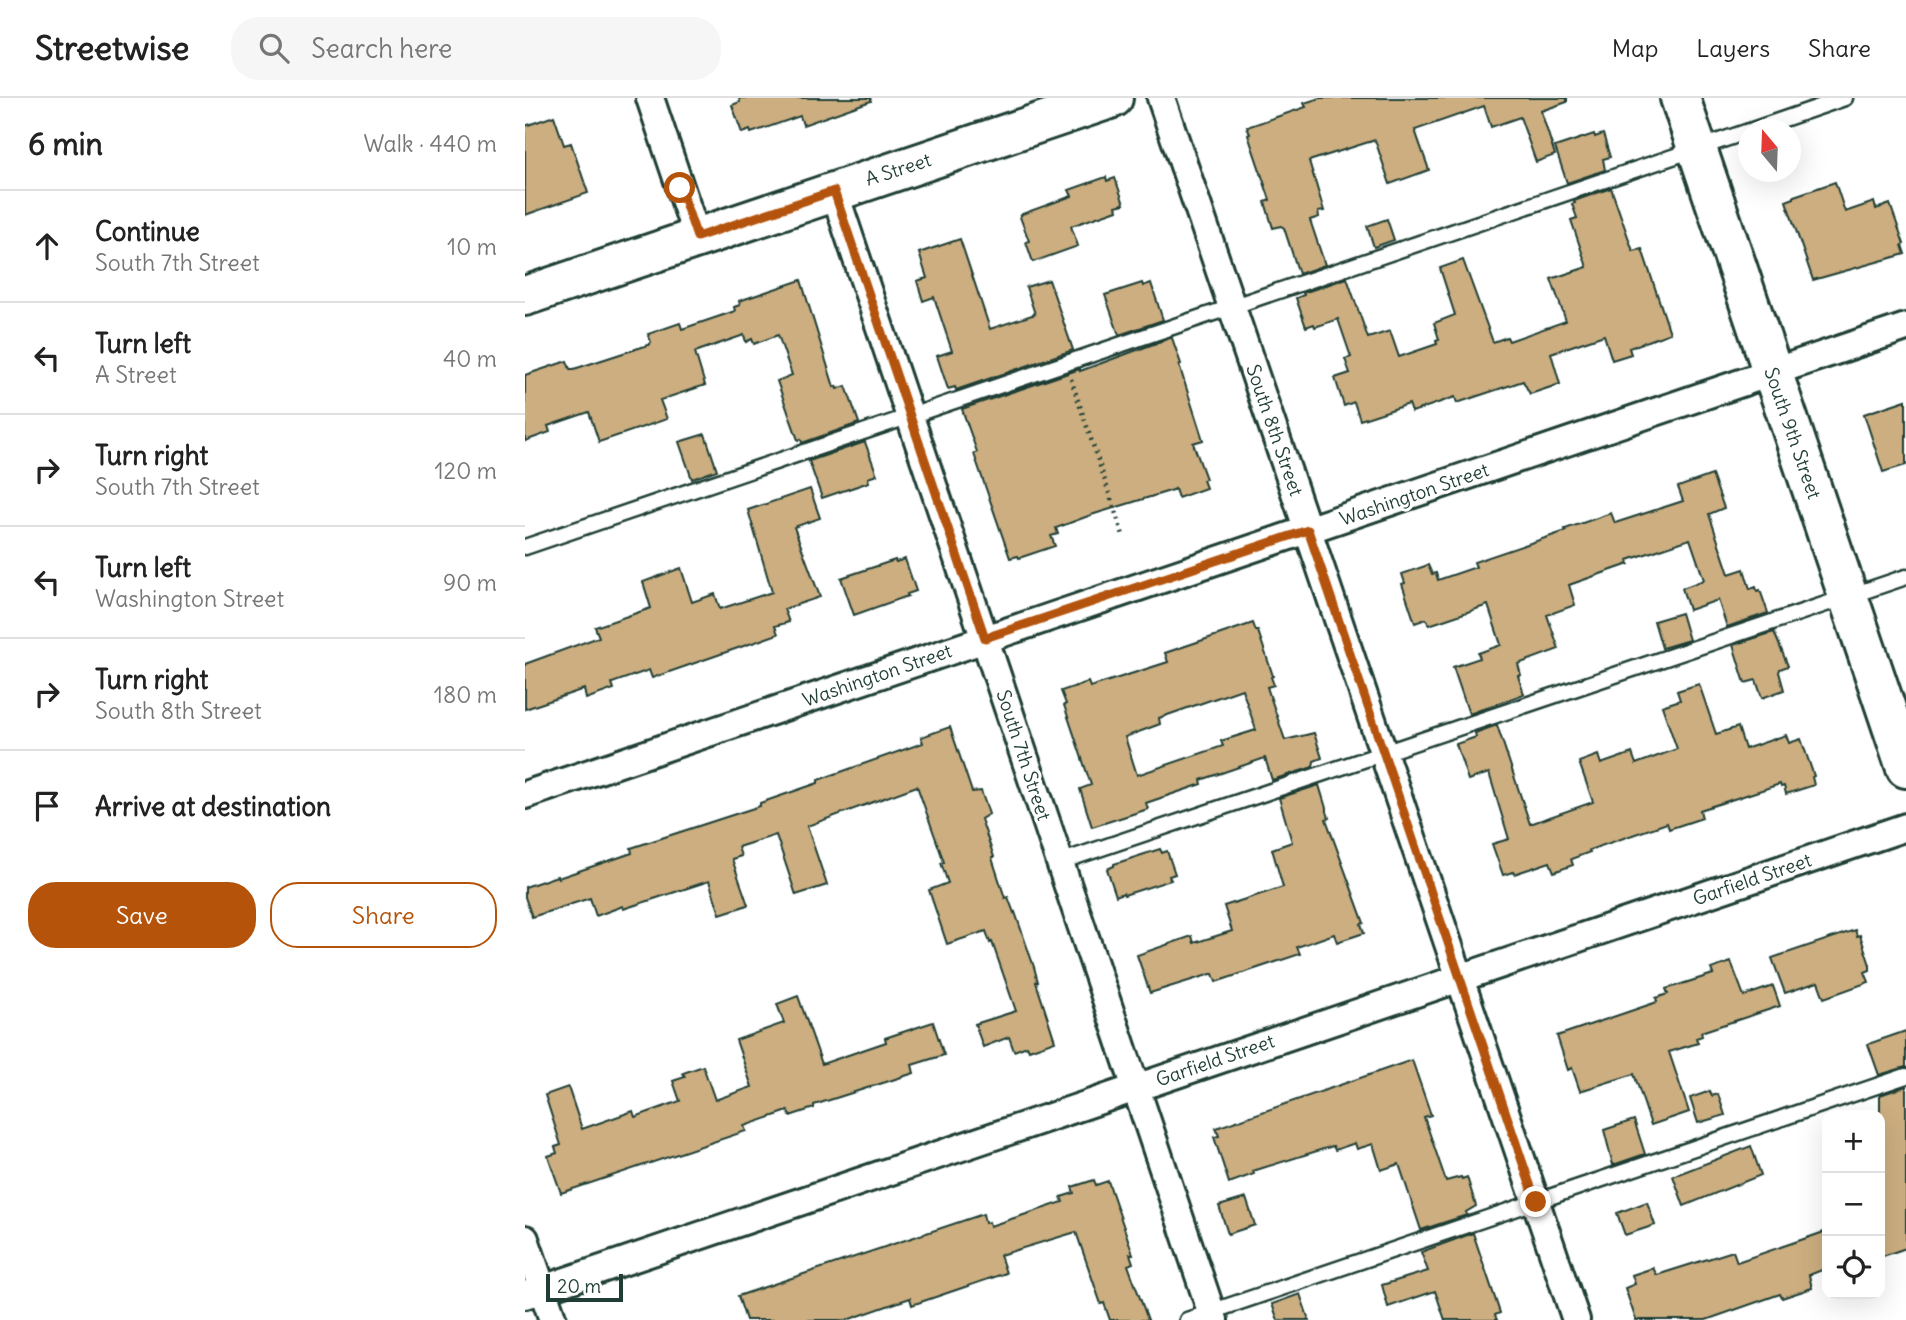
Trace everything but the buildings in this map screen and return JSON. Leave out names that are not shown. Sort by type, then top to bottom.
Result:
[{"type":"main road","name":"A Street","points":[[525,296],[1113,98]]},
{"type":"main road","name":"South 9th Street","points":[[1680,98],[1906,768]]},
{"type":"street","points":[[650,98],[697,237]]},
{"type":"street","name":"South 8th Street","points":[[1161,98],[1576,1320]]},
{"type":"street","name":"South 7th Street","points":[[834,191],[1137,1087],[1204,1317]]},
{"type":"street","name":"Washington Street","points":[[525,795],[1906,327]]},
{"type":"street","name":"Garfield Street","points":[[533,1292],[1906,827]]},
{"type":"street","points":[[525,1239],[533,1292],[553,1320]]},
{"type":"lane","points":[[1783,119],[1845,98]]},
{"type":"lane","points":[[525,547],[881,426],[909,414],[1738,134]]},
{"type":"lane","points":[[1060,862],[1906,576]]},
{"type":"lane","points":[[1204,1317],[1906,1076]]},
{"type":"path","points":[[1065,362],[1124,538]]},
{"type":"route","points":[[680,188],[697,237],[834,191],[985,638],[1308,530],[1536,1202]]}]
